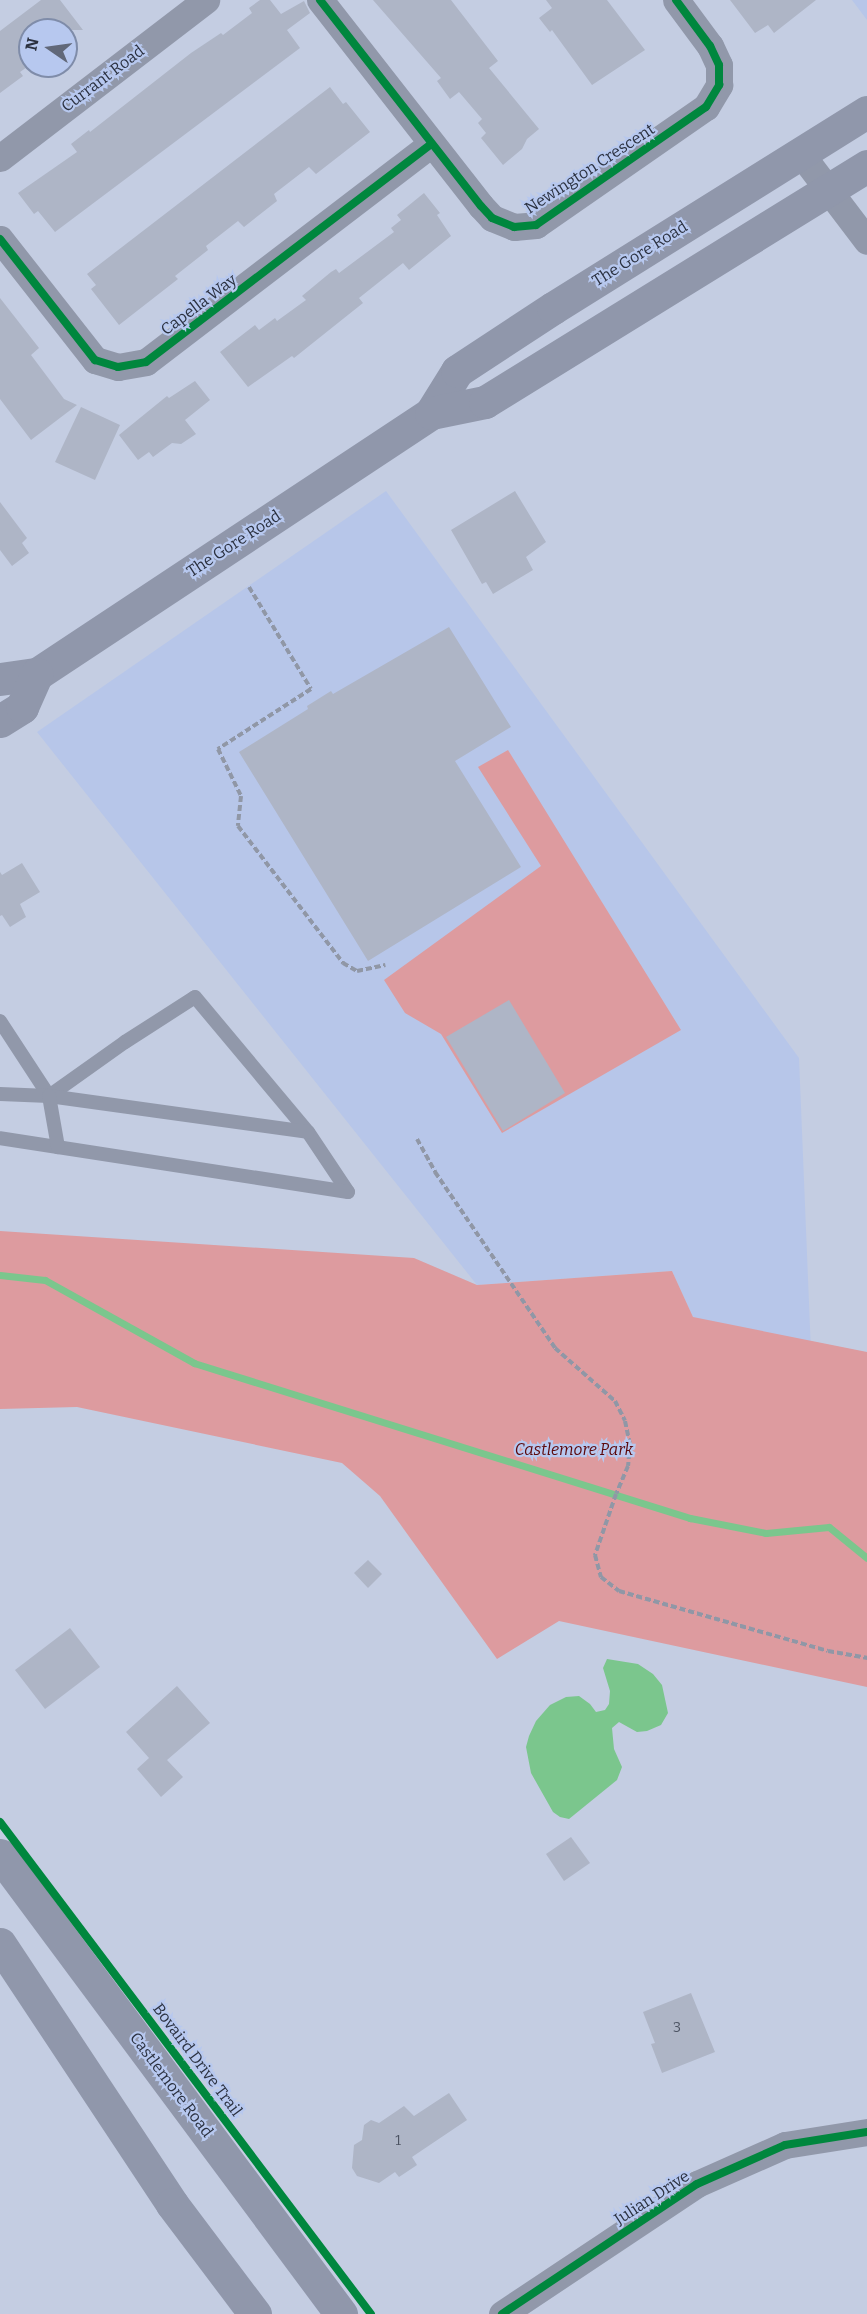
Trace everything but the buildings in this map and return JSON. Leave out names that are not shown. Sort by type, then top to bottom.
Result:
[{"type":"main road","name":"The Gore Road","points":[[431,413],[457,371],[553,308],[867,112]]},
{"type":"main road","name":"The Gore Road","points":[[0,679],[37,674],[431,413],[485,402],[867,165]]},
{"type":"main road","points":[[0,721],[22,706],[37,674]]},
{"type":"main road","name":"Castlemore Road","points":[[0,1855],[341,2314]]},
{"type":"main road","points":[[0,1944],[172,2204],[255,2314]]},
{"type":"street","name":"Currant Road","points":[[0,158],[206,0]]},
{"type":"street","name":"Newington Crescent","points":[[320,0],[431,144],[492,218],[513,227],[536,225],[706,107],[719,85],[719,65],[701,32],[676,0]]},
{"type":"street","name":"Capella Way","points":[[0,239],[95,360],[118,367],[146,362],[431,144]]},
{"type":"street","points":[[801,154],[867,241]]},
{"type":"street","name":"Julian Drive","points":[[502,2314],[697,2184],[785,2145],[867,2132]]},
{"type":"lane","points":[[0,1138],[348,1192],[308,1132],[195,997],[125,1042],[50,1096]]},
{"type":"lane","points":[[0,1021],[50,1096],[58,1147]]},
{"type":"lane","points":[[0,1094],[50,1096],[308,1132]]},
{"type":"path","points":[[249,587],[311,689],[218,749],[242,796],[238,826],[343,963],[357,971],[385,965]]},
{"type":"path","points":[[417,1139],[435,1172],[555,1348],[615,1401],[625,1421],[630,1444],[628,1466],[595,1555],[601,1577],[619,1591],[828,1651],[867,1658]]},
{"type":"shaded area","points":[[852,0],[867,0],[867,20]]},
{"type":"shaded area","points":[[386,491],[799,1058],[811,1352],[700,1333],[672,1271],[477,1285],[37,732]]},
{"type":"shaded area","points":[[607,1659],[638,1664],[653,1674],[662,1685],[668,1713],[661,1725],[647,1731],[637,1732],[619,1722],[612,1728],[614,1749],[622,1767],[617,1780],[569,1819],[560,1817],[553,1812],[531,1773],[526,1747],[529,1736],[536,1721],[550,1705],[566,1697],[579,1696],[596,1712],[605,1710],[609,1704],[610,1691],[603,1668]]},
{"type":"green space","points":[[508,750],[681,1030],[502,1133],[441,1034],[405,1013],[384,980],[541,866],[478,767]]},
{"type":"green space","name":"Castlemore Park","points":[[0,1231],[414,1258],[477,1285],[672,1271],[693,1317],[867,1352],[867,1687],[559,1621],[497,1659],[380,1496],[342,1463],[77,1407],[0,1409]]},
{"type":"waterway","points":[[0,1275],[45,1280],[194,1363],[690,1518],[766,1533],[829,1527],[867,1558]]},
{"type":"cycle path","points":[[320,0],[481,206],[492,218],[514,227],[536,225],[706,107],[719,85],[719,65],[710,46],[676,0]]},
{"type":"cycle path","points":[[0,239],[95,360],[118,367],[146,362],[431,144]]},
{"type":"cycle path","name":"Bovaird Drive Trail","points":[[0,1822],[371,2314]]},
{"type":"cycle path","points":[[502,2314],[697,2184],[785,2145],[867,2132]]}]
